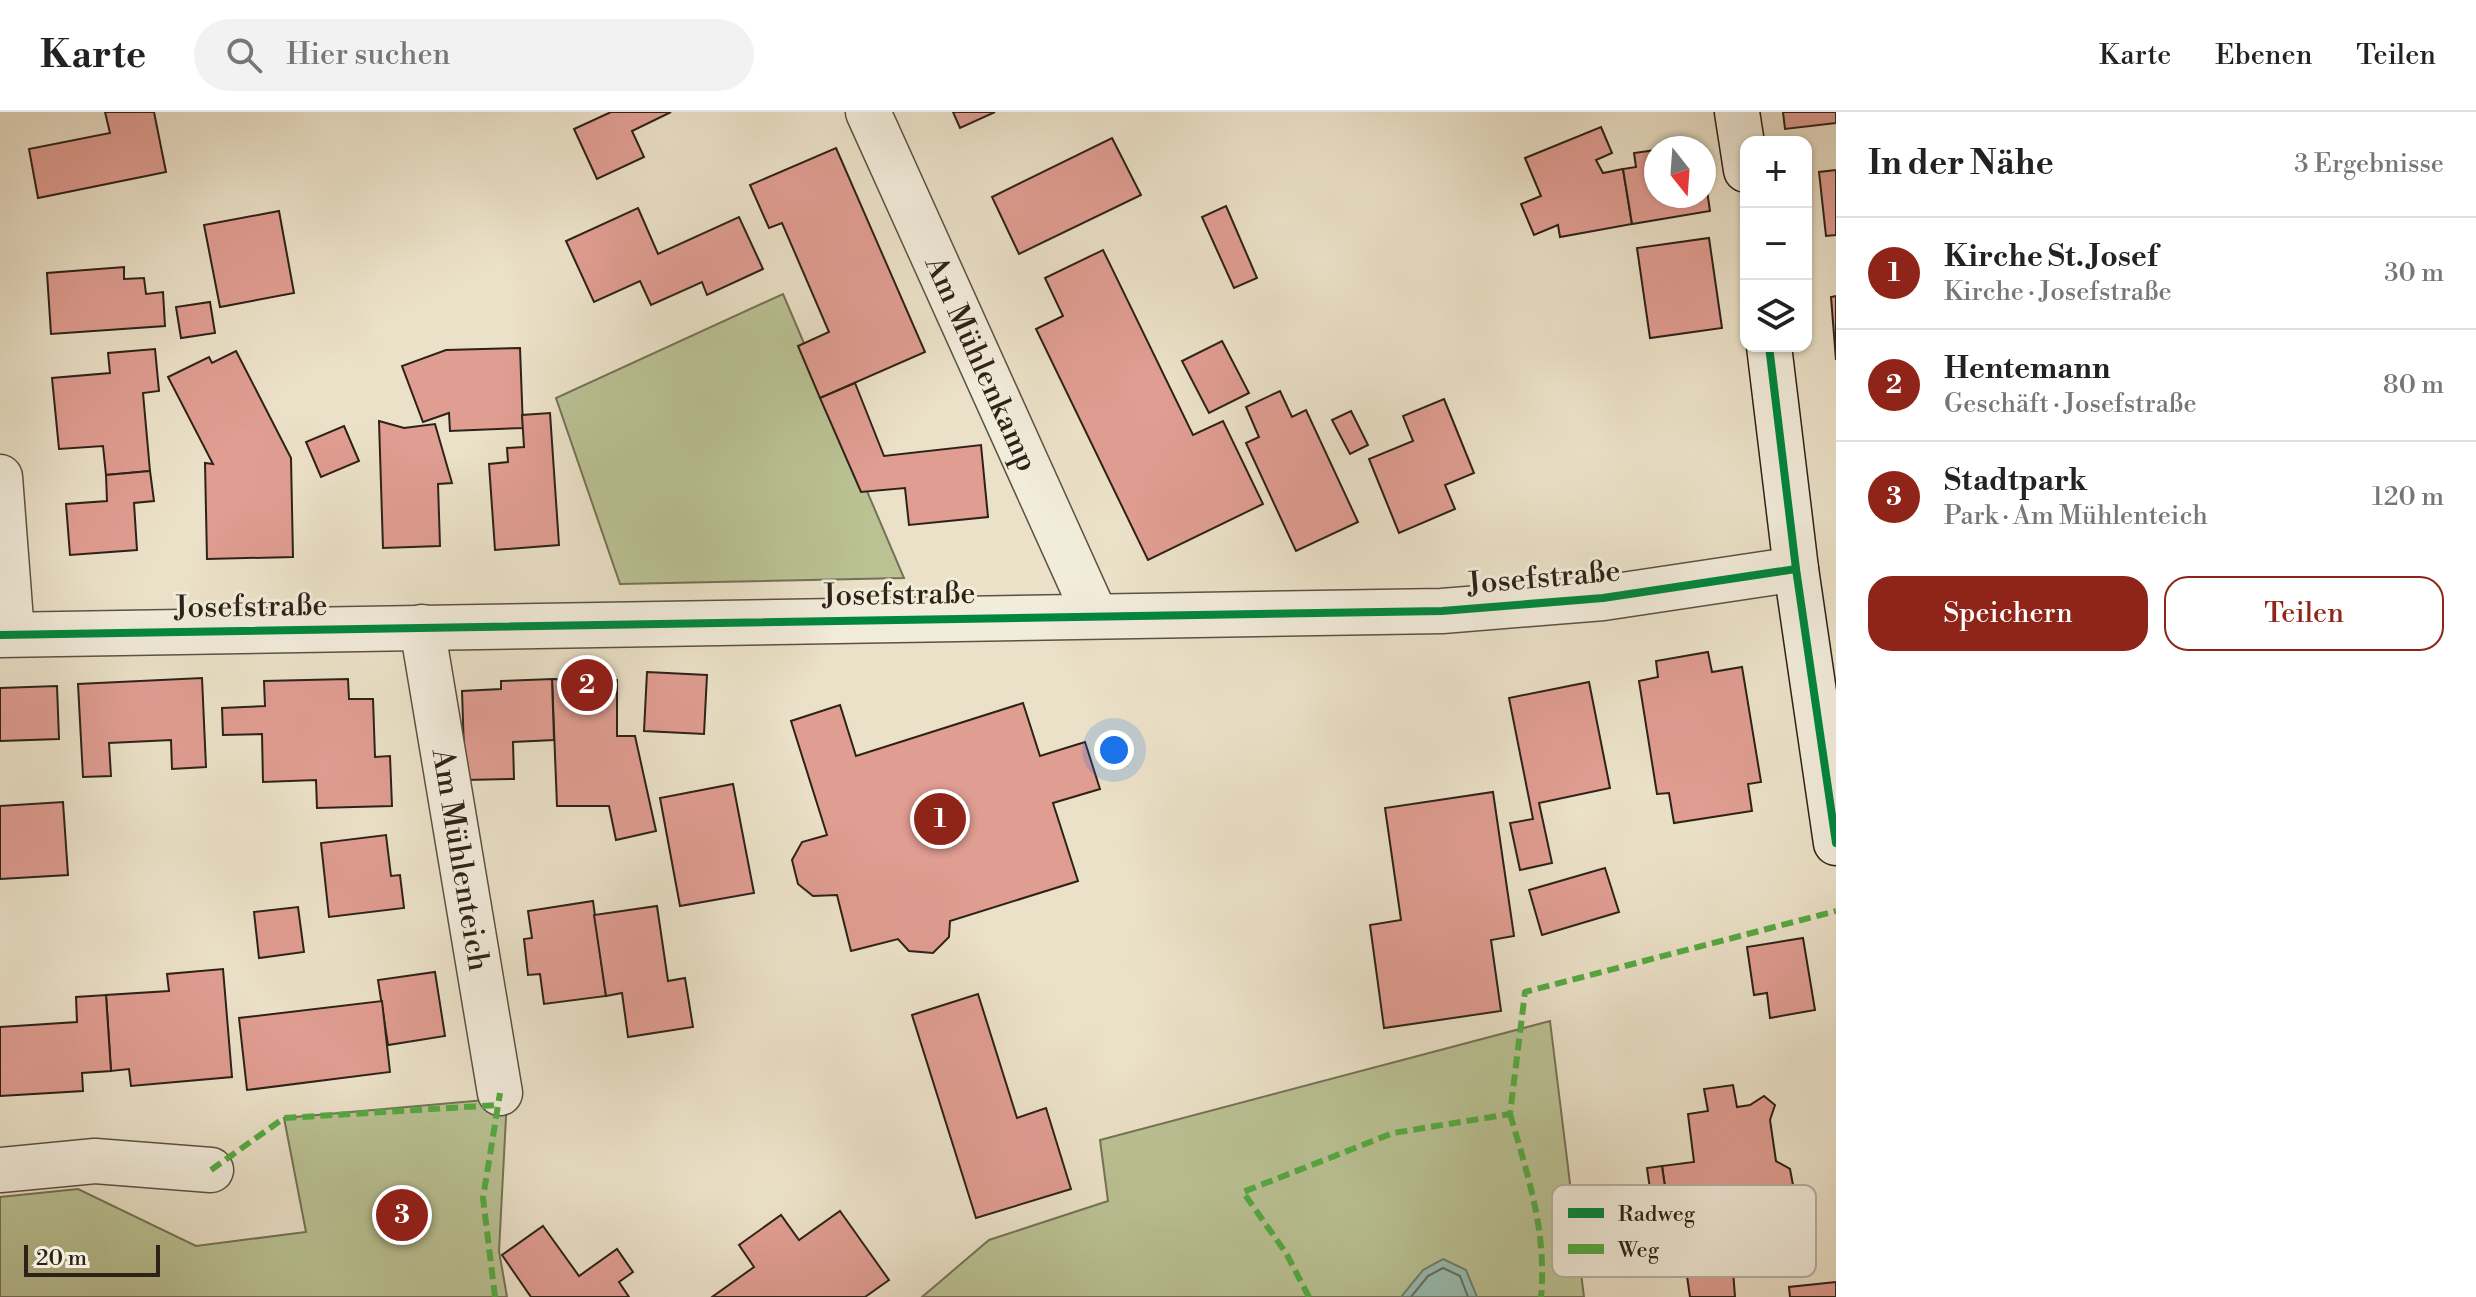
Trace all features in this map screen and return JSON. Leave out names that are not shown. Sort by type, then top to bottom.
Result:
[{"type":"street","name":"Am Mühlenkamp","points":[[868,112],[1095,615]]},
{"type":"street","points":[[1737,112],[1741,136]]},
{"type":"street","points":[[1770,352],[1796,569],[1823,663],[1836,843]]},
{"type":"street","points":[[0,477],[6,635]]},
{"type":"street","name":"Josefstraße","points":[[6,635],[1442,611],[1603,598],[1796,569]]},
{"type":"street","name":"Am Mühlenteich","points":[[422,627],[500,1093]]},
{"type":"street","points":[[0,1170],[95,1161],[211,1170]]},
{"type":"green space","points":[[783,294],[904,578],[620,584],[556,398]]},
{"type":"green space","points":[[1550,1021],[1570,1185],[1552,1185],[1552,1277],[1582,1277],[1584,1297],[922,1297],[989,1240],[1108,1201],[1100,1140]]},
{"type":"green space","points":[[507,1098],[499,1251],[507,1297],[0,1297],[0,1197],[78,1189],[196,1246],[306,1232],[284,1118]]},
{"type":"water","points":[[1443,1259],[1466,1270],[1477,1297],[1401,1297],[1423,1270]]},
{"type":"building","points":[[105,112],[154,112],[166,172],[38,198],[29,149],[110,133]]},
{"type":"building","points":[[611,112],[671,112],[632,131],[644,157],[597,179],[574,129]]},
{"type":"building","points":[[953,112],[995,112],[960,128]]},
{"type":"building","points":[[1783,112],[1836,112],[1836,123],[1785,129]]},
{"type":"building","points":[[1601,127],[1612,153],[1596,160],[1603,173],[1623,169],[1632,224],[1560,237],[1558,225],[1534,235],[1521,204],[1541,196],[1525,158]]},
{"type":"building","points":[[1112,138],[1141,195],[1019,254],[992,197]]},
{"type":"building","points":[[836,148],[925,352],[820,398],[798,346],[829,332],[782,223],[769,228],[750,185]]},
{"type":"building","points":[[1644,152],[1644,208],[1710,208],[1710,211],[1632,224],[1623,169],[1636,167],[1634,153]]},
{"type":"building","points":[[1836,170],[1836,235],[1826,236],[1819,172]]},
{"type":"building","points":[[1226,206],[1257,278],[1234,288],[1202,217]]},
{"type":"building","points":[[638,208],[658,254],[739,217],[763,269],[707,295],[702,282],[651,305],[640,281],[594,302],[566,241]]},
{"type":"building","points":[[279,211],[294,293],[220,307],[204,225]]},
{"type":"building","points":[[1709,238],[1722,328],[1650,338],[1637,248]]},
{"type":"building","points":[[1103,250],[1193,435],[1223,421],[1263,504],[1148,560],[1036,329],[1063,316],[1045,278]]},
{"type":"building","points":[[124,267],[124,279],[144,278],[146,294],[163,292],[165,326],[51,334],[47,273]]},
{"type":"building","points":[[1836,296],[1836,360],[1831,297]]},
{"type":"building","points":[[210,302],[215,333],[181,338],[176,307]]},
{"type":"building","points":[[1222,341],[1249,393],[1209,413],[1182,361]]},
{"type":"building","points":[[520,348],[523,428],[450,431],[449,413],[423,422],[402,366],[446,350]]},
{"type":"building","points":[[155,349],[159,391],[143,393],[150,471],[106,475],[103,446],[59,449],[52,378],[110,373],[108,353]]},
{"type":"building","points":[[236,351],[291,458],[293,557],[207,559],[205,463],[213,464],[168,377],[209,357],[212,363]]},
{"type":"building","points":[[855,383],[884,456],[981,445],[988,517],[909,525],[905,488],[861,492],[820,398]]},
{"type":"building","points":[[1280,391],[1292,417],[1306,410],[1358,522],[1296,551],[1246,443],[1259,437],[1246,407]]},
{"type":"building","points":[[1444,399],[1474,473],[1445,485],[1455,509],[1399,533],[1369,459],[1413,441],[1403,416]]},
{"type":"building","points":[[1351,411],[1368,445],[1350,454],[1332,420]]},
{"type":"building","points":[[550,413],[559,545],[495,550],[489,464],[508,462],[507,448],[524,447],[522,415]]},
{"type":"building","points":[[379,421],[404,428],[435,424],[452,483],[438,484],[440,546],[383,548]]},
{"type":"building","points":[[344,426],[359,461],[321,477],[306,442]]},
{"type":"building","points":[[150,471],[154,501],[134,503],[137,550],[70,555],[66,504],[107,501],[106,475]]},
{"type":"building","points":[[1708,652],[1712,672],[1742,667],[1761,782],[1748,784],[1752,811],[1674,823],[1669,793],[1657,794],[1639,681],[1658,677],[1656,661]]},
{"type":"building","points":[[647,672],[707,675],[704,734],[644,731]]},
{"type":"building","points":[[202,678],[206,767],[172,769],[171,740],[109,743],[111,776],[83,777],[78,684]]},
{"type":"building","points":[[348,679],[349,699],[373,699],[375,757],[390,756],[392,806],[317,808],[316,780],[263,782],[262,734],[223,735],[222,708],[265,706],[264,681]]},
{"type":"building","points":[[552,679],[617,680],[617,736],[635,736],[656,831],[616,840],[609,806],[557,806]]},
{"type":"building","points":[[552,679],[554,740],[513,742],[514,779],[465,780],[462,691],[501,689],[501,681]]},
{"type":"building","points":[[1589,682],[1610,788],[1539,803],[1552,863],[1520,870],[1510,823],[1533,819],[1509,698]]},
{"type":"building","points":[[57,686],[59,739],[0,741],[0,688]]},
{"type":"building","points":[[1023,703],[1040,756],[1085,742],[1100,789],[1053,803],[1078,881],[950,921],[949,937],[933,953],[909,951],[898,939],[851,951],[837,895],[813,896],[798,884],[792,860],[802,842],[827,835],[791,721],[840,705],[856,756]]},
{"type":"building","points":[[733,784],[754,893],[680,906],[660,798]]},
{"type":"building","points":[[1493,792],[1514,936],[1491,940],[1501,1011],[1384,1028],[1370,925],[1401,920],[1385,808]]},
{"type":"building","points":[[63,802],[68,875],[0,879],[0,806]]},
{"type":"building","points":[[386,835],[391,876],[400,875],[404,908],[329,917],[321,843]]},
{"type":"building","points":[[1605,868],[1619,912],[1542,935],[1529,890]]},
{"type":"building","points":[[593,901],[606,996],[544,1004],[540,974],[528,975],[524,939],[532,938],[528,911]]},
{"type":"building","points":[[657,906],[668,981],[685,978],[693,1027],[628,1037],[622,993],[606,996],[594,915]]},
{"type":"building","points":[[298,907],[304,952],[259,958],[254,912]]},
{"type":"building","points":[[1803,938],[1815,1010],[1770,1018],[1767,993],[1754,995],[1747,947]]},
{"type":"building","points":[[223,969],[232,1077],[131,1086],[129,1069],[111,1071],[106,995],[169,991],[167,974]]},
{"type":"building","points":[[435,972],[445,1036],[388,1045],[378,980]]},
{"type":"building","points":[[978,994],[1017,1118],[1046,1108],[1071,1189],[976,1218],[912,1015]]},
{"type":"building","points":[[106,995],[111,1071],[82,1073],[83,1091],[0,1096],[0,1027],[77,1022],[76,997]]},
{"type":"building","points":[[382,1001],[390,1072],[247,1090],[239,1018]]},
{"type":"building","points":[[1733,1085],[1737,1107],[1750,1105],[1764,1096],[1775,1105],[1770,1120],[1776,1161],[1790,1169],[1793,1185],[1665,1185],[1662,1166],[1694,1162],[1688,1114],[1708,1111],[1704,1089]]},
{"type":"building","points":[[1662,1166],[1665,1185],[1649,1185],[1647,1168]]},
{"type":"building","points":[[840,1211],[889,1280],[865,1297],[712,1297],[754,1267],[739,1245],[781,1215],[799,1240]]},
{"type":"building","points":[[543,1226],[579,1276],[617,1249],[633,1272],[619,1282],[629,1297],[531,1297],[502,1255]]},
{"type":"building","points":[[1687,1277],[1734,1277],[1735,1297],[1690,1297]]},
{"type":"building","points":[[1836,1282],[1836,1297],[1790,1297],[1789,1287]]},
{"type":"marked path","points":[[1309,1297],[1286,1253],[1243,1192],[1393,1133],[1510,1114],[1525,992],[1836,911]]},
{"type":"marked path","points":[[495,1297],[483,1198],[500,1093]]},
{"type":"marked path","points":[[211,1170],[284,1118],[499,1105]]},
{"type":"marked path","points":[[1510,1114],[1539,1227],[1541,1297]]},
{"type":"cycle path","points":[[1770,352],[1796,569],[1836,843]]},
{"type":"cycle path","points":[[0,635],[1442,611],[1603,598],[1796,569]]},
{"type":"place","name":"Hentemann","points":[[587,685]]},
{"type":"place","name":"Kirche St. Josef","points":[[940,819]]},
{"type":"place","name":"Stadtpark","points":[[402,1215]]}]
